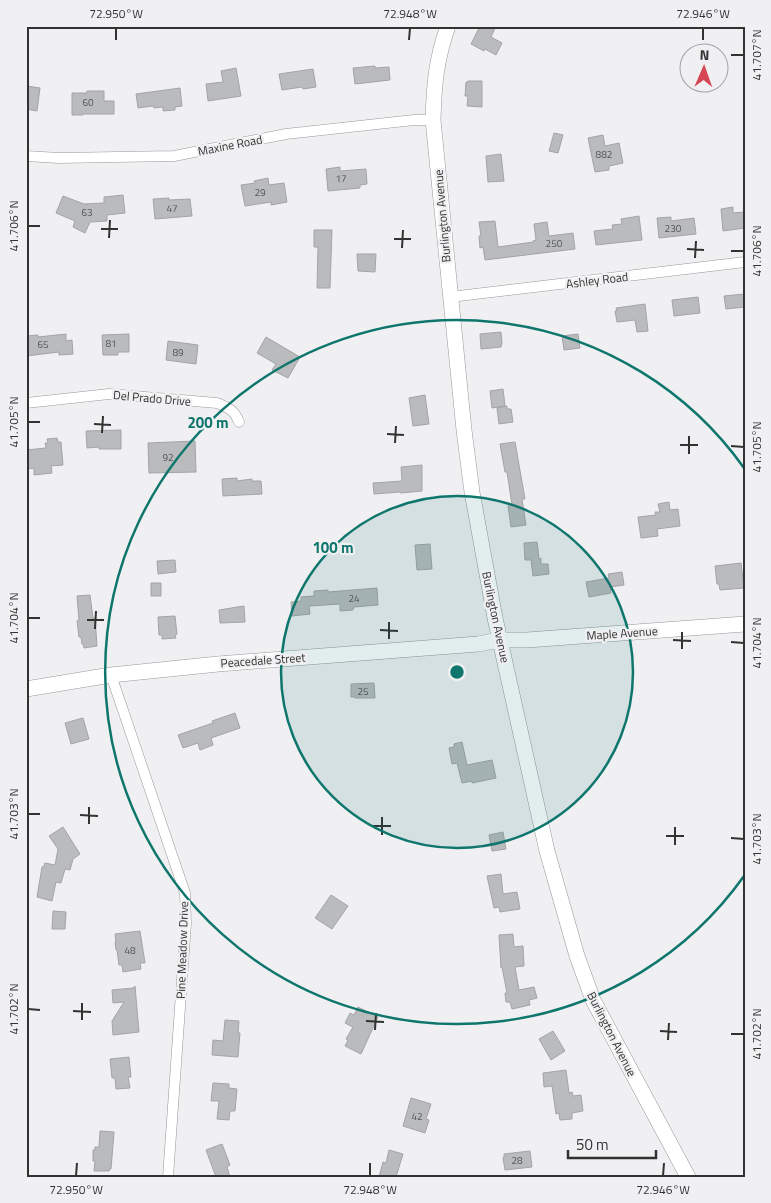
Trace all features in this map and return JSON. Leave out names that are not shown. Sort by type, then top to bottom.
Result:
[{"type":"main road","name":"Burlington Avenue","points":[[448,26],[442,42],[436,70],[433,120],[464,430],[472,492],[494,618],[547,851],[577,956],[593,1000],[688,1177]]},
{"type":"main road","name":"Maple Avenue","points":[[500,640],[527,640],[745,624]]},
{"type":"main road","name":"Peacedale Street","points":[[26,689],[110,675],[218,664],[478,644],[500,640]]},
{"type":"street","name":"Maxine Road","points":[[26,156],[59,158],[174,156],[286,134],[414,120],[433,120]]},
{"type":"street","name":"Ashley Road","points":[[450,297],[745,262]]},
{"type":"street","name":"Del Prado Drive","points":[[26,403],[109,394],[217,403],[228,407],[235,414],[239,422]]},
{"type":"street","name":"Pine Meadow Drive","points":[[110,675],[184,893],[186,923],[168,1177]]},
{"type":"building","points":[[480,26],[496,26],[491,37],[502,43],[496,55],[471,44]]},
{"type":"building","points":[[375,66],[375,68],[389,67],[390,80],[355,84],[353,68]]},
{"type":"building","points":[[236,68],[241,96],[208,101],[206,84],[223,82],[221,71]]},
{"type":"building","points":[[313,69],[316,87],[282,90],[279,74]]},
{"type":"building","points":[[482,81],[482,107],[467,106],[468,96],[465,96],[466,82]]},
{"type":"building","points":[[27,86],[40,88],[37,111],[26,109]]},
{"type":"building","points":[[180,88],[182,106],[175,107],[175,110],[163,111],[163,107],[154,108],[153,106],[138,108],[136,94]]},
{"type":"building","points":[[87,91],[104,91],[104,101],[114,101],[114,114],[72,115],[72,93],[87,93]]},
{"type":"building","points":[[554,133],[563,135],[558,153],[549,151]]},
{"type":"building","points":[[603,135],[605,146],[619,143],[623,163],[609,166],[609,170],[595,172],[588,138]]},
{"type":"building","points":[[501,154],[504,181],[488,182],[486,156]]},
{"type":"building","points":[[340,167],[340,171],[366,169],[367,184],[360,185],[360,188],[328,191],[326,169]]},
{"type":"building","points":[[268,178],[269,185],[284,183],[287,202],[271,205],[271,202],[245,206],[241,185],[255,183],[254,181]]},
{"type":"building","points":[[123,195],[125,213],[107,215],[107,221],[90,222],[85,233],[73,227],[75,221],[56,213],[63,196],[84,204],[104,203],[104,197]]},
{"type":"building","points":[[169,198],[169,200],[190,199],[192,216],[155,219],[153,199]]},
{"type":"building","points":[[733,207],[733,213],[745,212],[745,228],[723,231],[721,209]]},
{"type":"building","points":[[639,216],[642,240],[596,245],[594,231],[613,229],[612,225],[622,224],[621,219]]},
{"type":"building","points":[[671,217],[671,221],[694,218],[696,234],[659,238],[657,218]]},
{"type":"building","points":[[495,221],[498,247],[533,242],[536,240],[534,224],[547,222],[549,236],[573,233],[575,249],[485,260],[483,247],[480,248],[479,222]]},
{"type":"building","points":[[314,230],[332,230],[330,288],[317,288],[318,247],[314,247]]},
{"type":"building","points":[[357,254],[376,254],[375,272],[358,271]]},
{"type":"building","points":[[745,294],[745,307],[726,309],[724,296]]},
{"type":"building","points":[[698,297],[700,313],[674,316],[672,300]]},
{"type":"building","points":[[645,304],[648,331],[637,332],[635,320],[617,322],[616,308]]},
{"type":"building","points":[[501,332],[501,347],[481,349],[480,334]]},
{"type":"building","points":[[66,334],[66,341],[72,340],[73,354],[59,355],[59,352],[26,356],[26,336],[38,335],[38,337]]},
{"type":"building","points":[[129,334],[129,352],[118,352],[118,355],[103,355],[102,335]]},
{"type":"building","points":[[578,334],[580,348],[564,350],[562,336]]},
{"type":"building","points":[[266,337],[300,357],[288,378],[272,370],[276,364],[257,353]]},
{"type":"building","points":[[168,341],[198,345],[196,364],[166,360]]},
{"type":"building","points":[[503,389],[505,406],[492,408],[490,391]]},
{"type":"building","points":[[425,395],[429,424],[413,426],[409,398]]},
{"type":"building","points":[[507,406],[507,409],[511,409],[513,422],[499,424],[497,408]]},
{"type":"building","points":[[121,430],[121,449],[87,448],[86,431]]},
{"type":"building","points":[[57,438],[58,442],[61,442],[63,465],[51,466],[52,473],[34,475],[34,468],[26,469],[26,450],[46,448],[45,443],[48,443],[47,439]]},
{"type":"building","points":[[195,441],[196,472],[149,473],[148,443]]},
{"type":"building","points":[[515,442],[525,499],[522,499],[526,525],[511,527],[508,506],[512,505],[500,444]]},
{"type":"building","points":[[422,465],[422,491],[374,494],[373,483],[402,481],[401,467]]},
{"type":"building","points":[[237,478],[237,481],[252,479],[252,481],[261,481],[262,494],[223,496],[222,479]]},
{"type":"building","points":[[669,502],[670,510],[678,509],[680,526],[657,529],[658,536],[641,538],[638,517],[656,515],[655,512],[660,512],[658,504]]},
{"type":"building","points":[[537,542],[539,559],[541,558],[541,564],[548,564],[549,574],[533,576],[531,560],[525,560],[524,543]]},
{"type":"building","points":[[430,544],[432,569],[417,570],[415,545]]},
{"type":"building","points":[[175,560],[176,572],[158,574],[157,561]]},
{"type":"building","points":[[741,563],[744,588],[720,590],[719,584],[717,584],[715,566]]},
{"type":"building","points":[[622,572],[624,585],[610,587],[611,593],[589,597],[586,582],[609,578],[608,574]]},
{"type":"building","points":[[151,583],[161,583],[161,596],[151,596]]},
{"type":"building","points":[[377,588],[378,605],[354,607],[353,610],[340,611],[340,604],[309,606],[310,614],[292,616],[291,602],[301,601],[301,597],[314,596],[314,591],[328,590],[328,592]]},
{"type":"building","points":[[90,595],[93,618],[95,618],[97,646],[84,648],[81,637],[79,637],[77,596]]},
{"type":"building","points":[[244,606],[245,622],[220,623],[219,610]]},
{"type":"building","points":[[175,616],[176,638],[162,639],[162,635],[159,635],[158,617]]},
{"type":"building","points":[[374,683],[375,698],[351,697],[351,684]]},
{"type":"building","points":[[235,713],[240,728],[211,738],[213,745],[200,750],[198,743],[183,748],[178,735]]},
{"type":"building","points":[[83,718],[89,739],[71,744],[65,723]]},
{"type":"building","points":[[462,742],[467,765],[492,760],[496,778],[462,783],[457,763],[452,764],[449,748],[454,747],[454,744]]},
{"type":"building","points":[[63,827],[80,854],[73,859],[70,870],[65,869],[61,883],[56,882],[52,901],[37,897],[42,867],[45,863],[55,865],[58,849],[49,836]]},
{"type":"building","points":[[503,832],[506,849],[492,851],[489,835]]},
{"type":"building","points":[[501,874],[503,894],[517,892],[520,909],[500,912],[499,907],[494,908],[487,876]]},
{"type":"building","points":[[331,895],[348,906],[332,929],[315,918]]},
{"type":"building","points":[[53,911],[66,912],[65,929],[52,929]]},
{"type":"building","points":[[140,931],[145,963],[140,963],[141,969],[123,972],[122,965],[119,965],[115,934]]},
{"type":"building","points":[[513,934],[514,947],[523,946],[524,966],[515,967],[519,990],[534,987],[537,998],[529,1000],[530,1005],[512,1009],[510,1002],[506,1002],[505,993],[507,993],[501,968],[499,935]]},
{"type":"building","points":[[135,986],[139,1032],[113,1035],[112,1021],[124,1002],[113,1003],[112,990],[133,988]]},
{"type":"building","points":[[358,1007],[378,1017],[361,1054],[345,1046],[348,1040],[346,1039],[353,1027],[345,1023],[350,1013],[354,1015]]},
{"type":"building","points":[[225,1020],[239,1021],[238,1057],[212,1055],[213,1040],[223,1041]]},
{"type":"building","points":[[553,1031],[565,1051],[551,1060],[539,1039]]},
{"type":"building","points":[[129,1057],[131,1077],[128,1077],[130,1088],[116,1089],[115,1078],[112,1078],[110,1059]]},
{"type":"building","points":[[566,1070],[569,1093],[572,1092],[573,1096],[581,1095],[583,1111],[572,1113],[572,1119],[560,1120],[559,1113],[556,1114],[552,1086],[544,1087],[543,1073]]},
{"type":"building","points":[[213,1083],[229,1084],[229,1088],[237,1089],[235,1111],[230,1111],[229,1120],[217,1119],[219,1101],[211,1101]]},
{"type":"building","points":[[411,1098],[431,1104],[426,1119],[429,1120],[425,1133],[403,1126]]},
{"type":"building","points":[[100,1131],[114,1132],[111,1169],[109,1171],[94,1171],[93,1150],[95,1150],[95,1147],[99,1147]]},
{"type":"building","points":[[222,1144],[230,1165],[227,1167],[230,1177],[216,1177],[206,1150]]},
{"type":"building","points":[[389,1150],[403,1154],[396,1177],[379,1177],[383,1162],[386,1163]]},
{"type":"building","points":[[530,1151],[532,1167],[505,1170],[504,1154]]}]
